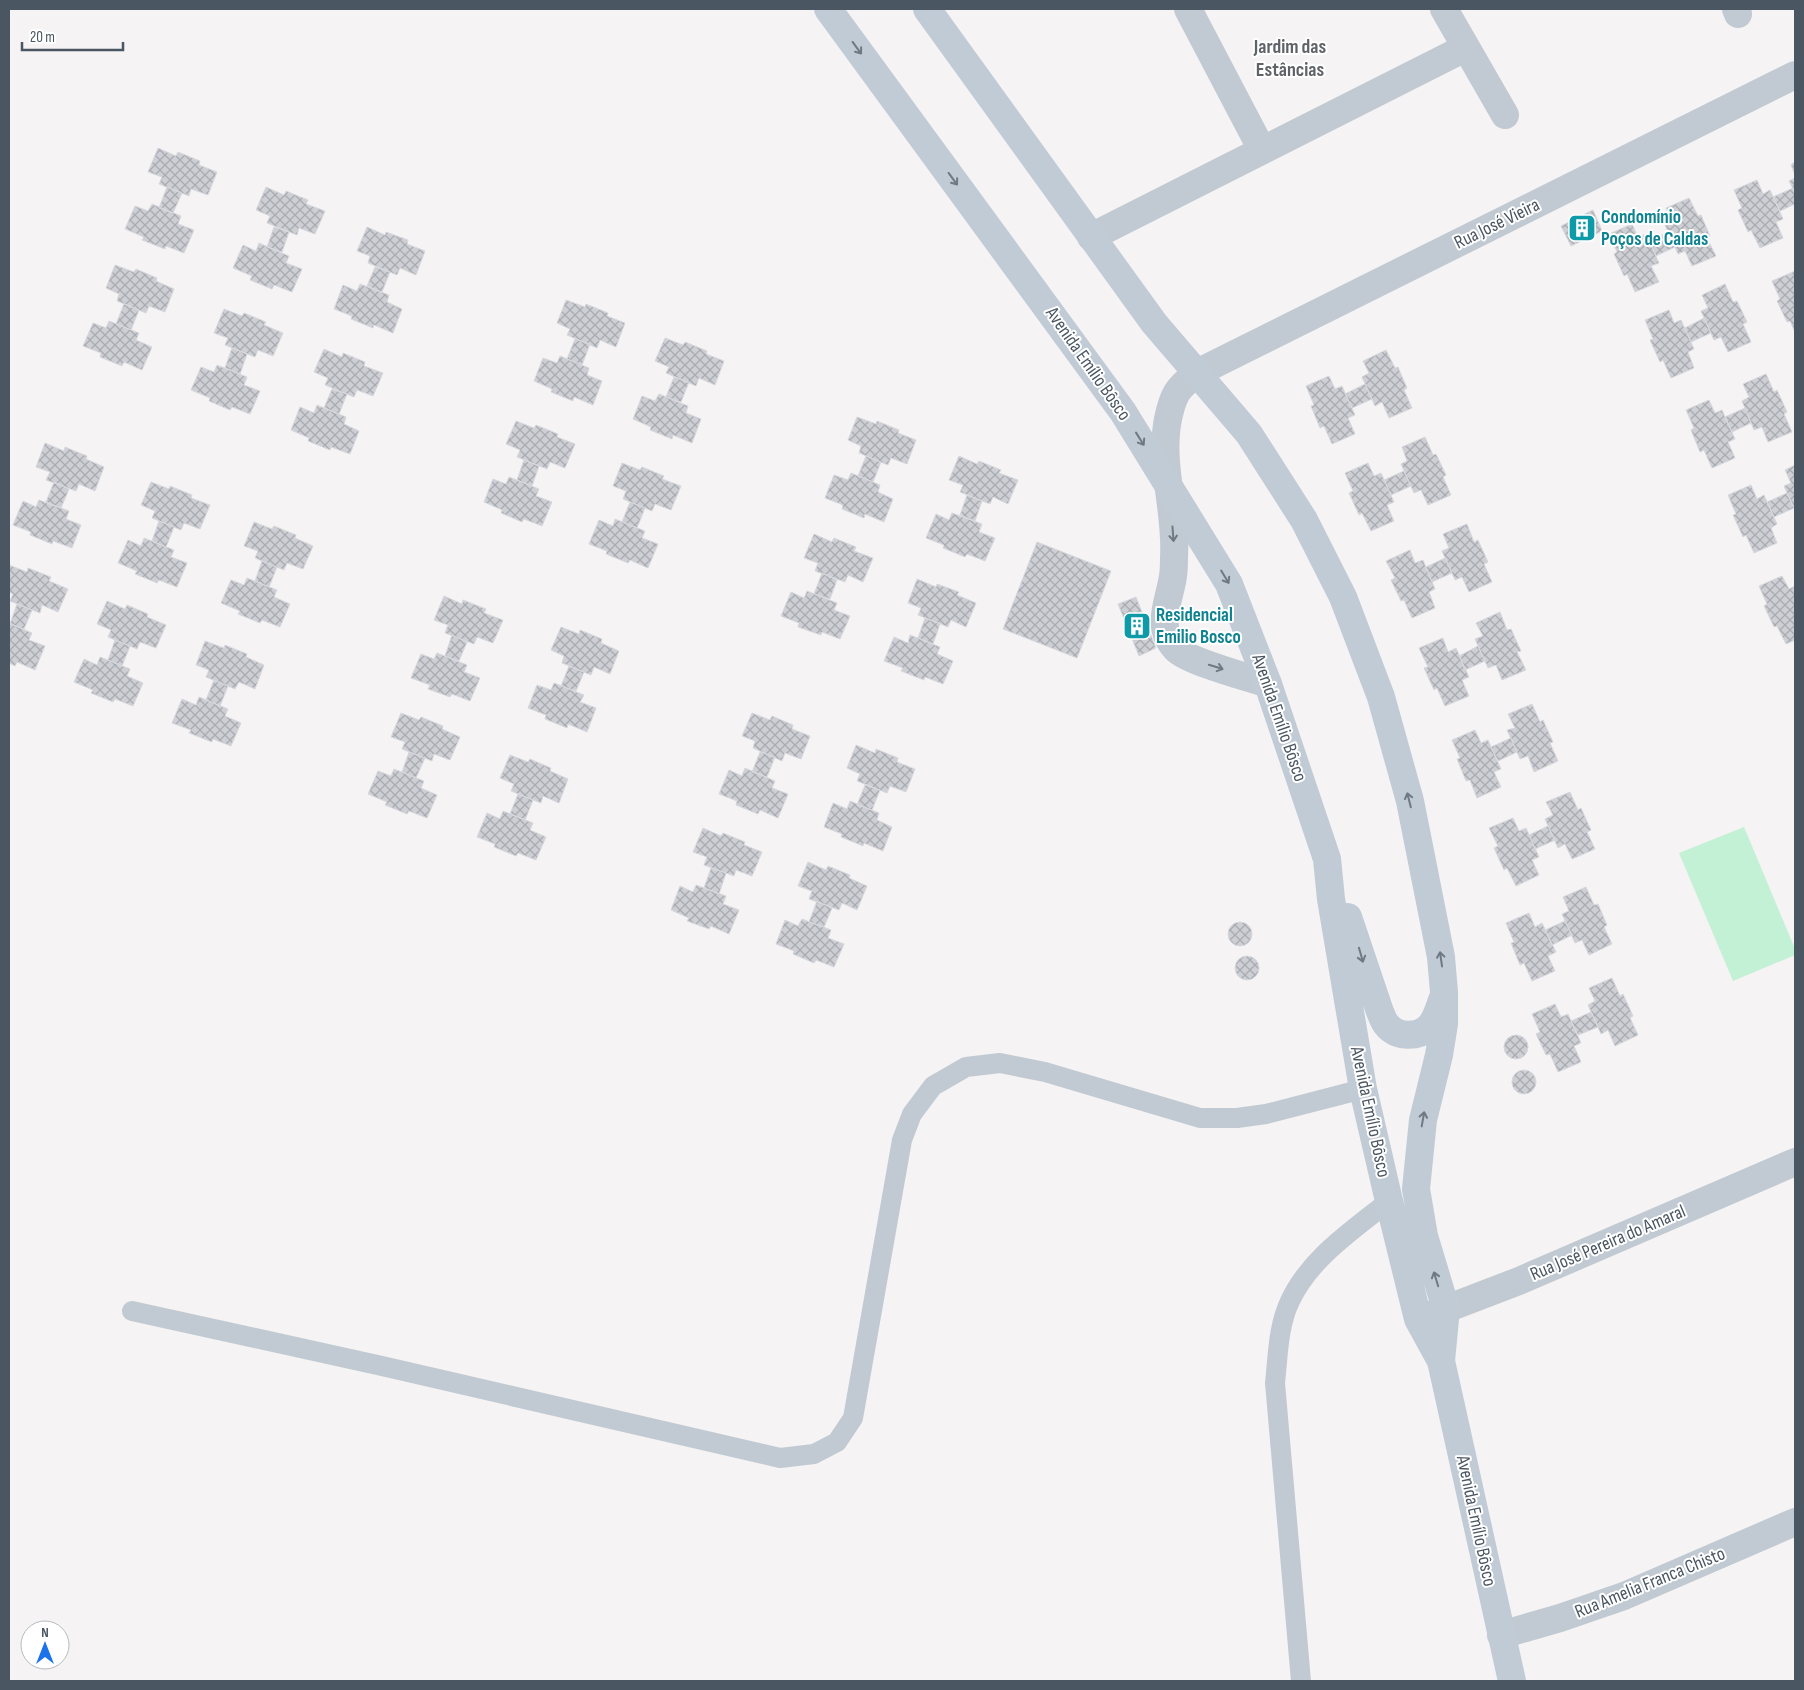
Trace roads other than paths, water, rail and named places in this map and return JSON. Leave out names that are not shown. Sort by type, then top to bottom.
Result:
[{"type":"main road","name":"Avenida Emílio Bôsco","points":[[828,9],[1070,337],[1123,412],[1229,584],[1268,684],[1327,860],[1331,899],[1364,1088],[1389,1201],[1418,1319],[1441,1361],[1512,1681]]},
{"type":"main road","name":"Avenida Emílio Bôsco","points":[[927,9],[1154,323],[1249,434],[1304,520],[1343,598],[1381,698],[1410,801],[1441,957],[1444,1024],[1439,1055],[1422,1120],[1416,1189],[1424,1236],[1446,1309],[1441,1361]]},
{"type":"main road","points":[[1327,860],[1379,1009],[1386,1024],[1398,1033],[1413,1036],[1428,1028],[1438,1014],[1444,992]]},
{"type":"street","points":[[1188,9],[1262,150]]},
{"type":"street","points":[[1444,9],[1505,115]]},
{"type":"street","points":[[1090,237],[1465,48]]},
{"type":"street","name":"Rua José Vieira","points":[[1268,684],[1210,666],[1192,658],[1176,649],[1167,634],[1164,618],[1173,577],[1174,552],[1166,446],[1172,404],[1180,386],[1197,373],[1795,74]]},
{"type":"street","name":"Rua José Pereira do Amaral","points":[[1418,1319],[1519,1281],[1795,1162]]},
{"type":"street","name":"Rua Amelia Franca Chisto","points":[[1501,1635],[1560,1618],[1624,1596],[1795,1522]]},
{"type":"lane","points":[[132,1311],[382,1366],[780,1458],[814,1454],[837,1442],[853,1418],[902,1140],[912,1114],[933,1086],[966,1067],[1000,1063],[1046,1072],[1200,1118],[1237,1118],[1266,1114],[1364,1088]]},
{"type":"lane","points":[[1302,1681],[1275,1383],[1280,1334],[1290,1301],[1311,1268],[1347,1235],[1389,1201]]},
{"type":"place","name":"Condomínio Poços de Caldas","points":[[1582,228]]},
{"type":"place","name":"Residencial Emilio Bosco","points":[[1137,626]]},
{"type":"district","name":"Jardim das Estâncias","points":[[1290,58]]}]
